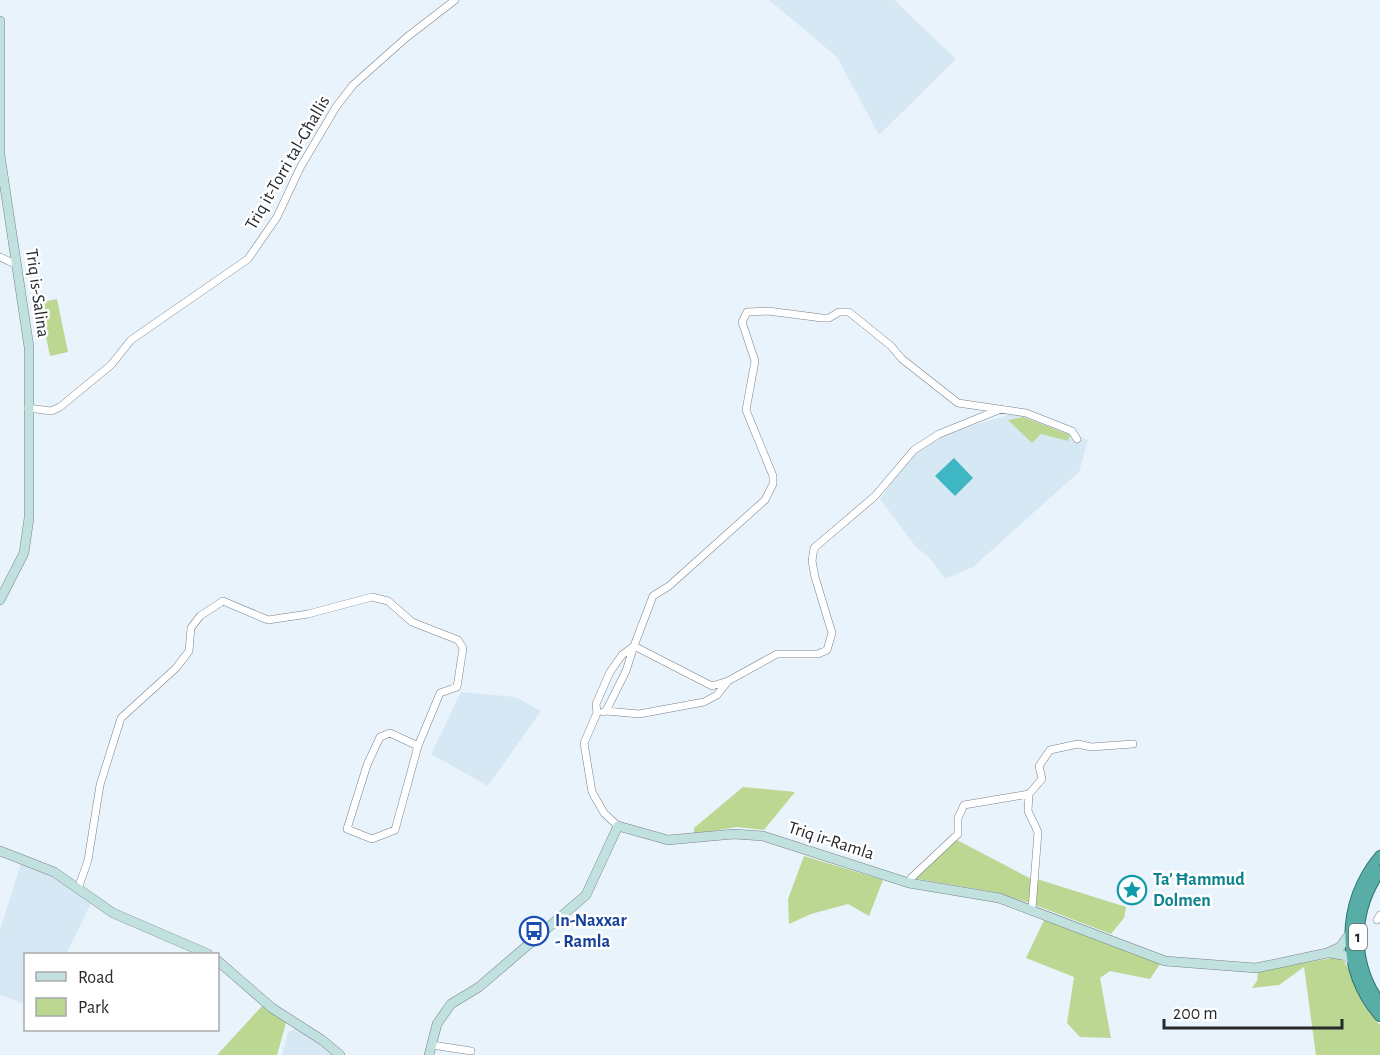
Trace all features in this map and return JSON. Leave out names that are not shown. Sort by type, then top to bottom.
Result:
[{"type":"highway","name":"1","points":[[1380,856],[1358,892],[1349,935],[1352,960],[1363,990],[1380,1016]]},
{"type":"highway","name":"1","points":[[1378,877],[1360,917],[1358,934],[1360,960],[1369,986],[1380,1003]]},
{"type":"main road","name":"Triq is-Salina","points":[[0,21],[0,155],[29,347],[28,531],[21,561],[0,600]]},
{"type":"main road","points":[[430,1050],[438,1024],[451,1004],[479,987],[586,895],[618,826]]},
{"type":"main road","name":"Triq ir-Ramla","points":[[618,826],[668,840],[734,834],[763,836],[909,883],[999,898],[1165,961],[1256,968],[1327,953],[1340,947],[1349,935]]},
{"type":"main road","points":[[0,851],[54,872],[78,886],[113,913],[206,953]]},
{"type":"main road","name":"Triq ir-Ramla","points":[[1327,953],[1343,955],[1352,960]]},
{"type":"main road","points":[[219,962],[272,1008],[322,1040],[340,1055]]},
{"type":"street","name":"Triq it-Torri tal-Għallis","points":[[28,408],[51,411],[60,407],[111,365],[131,340],[248,259],[277,217],[300,168],[348,92],[407,37],[455,0]]},
{"type":"street","points":[[0,257],[16,265]]},
{"type":"street","points":[[606,711],[626,671],[653,596],[669,586],[765,500],[773,484],[773,476],[746,410],[755,361],[742,322],[747,312],[768,311],[829,318],[839,312],[849,312],[958,403],[1026,413],[1072,431],[1077,439]]},
{"type":"street","points":[[634,646],[712,686],[728,681],[777,654],[818,654],[828,650],[832,633],[815,577],[812,561],[814,548],[875,496],[914,450],[939,434],[1003,408]]},
{"type":"street","points":[[78,886],[88,860],[100,785],[121,718],[152,687],[164,681],[189,651],[191,628],[200,616],[223,601],[268,620],[308,614],[372,597],[388,601],[412,622],[458,640],[464,648],[457,687],[440,693],[418,746],[395,831],[372,839],[346,829],[367,765],[380,737],[390,733],[418,746]]},
{"type":"street","points":[[618,826],[604,813],[589,783],[584,743],[597,713],[596,704],[610,672],[622,655],[634,646]]},
{"type":"street","points":[[597,713],[606,711],[639,714],[693,705],[717,695],[728,681]]},
{"type":"street","points":[[909,883],[958,834],[958,818],[964,805],[1029,794],[1042,780],[1039,766],[1050,750],[1078,744],[1091,747],[1133,744]]},
{"type":"street","points":[[1029,794],[1028,811],[1038,832],[1032,909]]},
{"type":"street","points":[[430,1050],[471,1051]]},
{"type":"shaded area","points":[[769,0],[894,0],[956,59],[879,135],[837,57]]},
{"type":"shaded area","points":[[1012,414],[1028,416],[1088,440],[1079,472],[973,567],[945,579],[929,557],[916,547],[880,499],[912,454],[946,433]]},
{"type":"shaded area","points":[[461,692],[515,697],[541,711],[488,786],[431,754]]},
{"type":"shaded area","points":[[22,860],[93,899],[66,953],[24,953],[24,1004],[0,995],[0,930]]},
{"type":"shaded area","points":[[297,1028],[335,1055],[282,1055],[288,1032]]},
{"type":"green space","points":[[57,299],[68,352],[50,356],[39,303]]},
{"type":"green space","points":[[1023,417],[1070,435],[1068,441],[1041,434],[1032,443],[1008,420]]},
{"type":"green space","points":[[743,787],[795,792],[764,830],[737,827],[694,834],[694,828]]},
{"type":"green space","points":[[955,839],[1033,880],[1030,903],[994,892],[912,878]]},
{"type":"green space","points":[[804,856],[883,880],[869,916],[848,904],[811,914],[789,924],[788,899]]},
{"type":"green space","points":[[1037,879],[1126,907],[1124,918],[1111,934],[1035,905]]},
{"type":"green space","points":[[1045,918],[1160,964],[1150,979],[1110,971],[1100,978],[1111,1038],[1080,1037],[1067,1023],[1074,977],[1026,958]]},
{"type":"green space","points":[[1338,957],[1348,967],[1361,999],[1380,1025],[1380,1055],[1316,1055],[1304,967],[1279,985],[1252,988],[1257,981],[1258,971]]},
{"type":"green space","points":[[262,1006],[286,1023],[277,1055],[217,1055]]},
{"type":"water","points":[[954,458],[973,478],[955,496],[935,476]]},
{"type":"place","name":"Ta’ Ħammud Dolmen","points":[[1132,890]]},
{"type":"place","name":"In-Naxxar - Ramla","points":[[534,931]]}]
